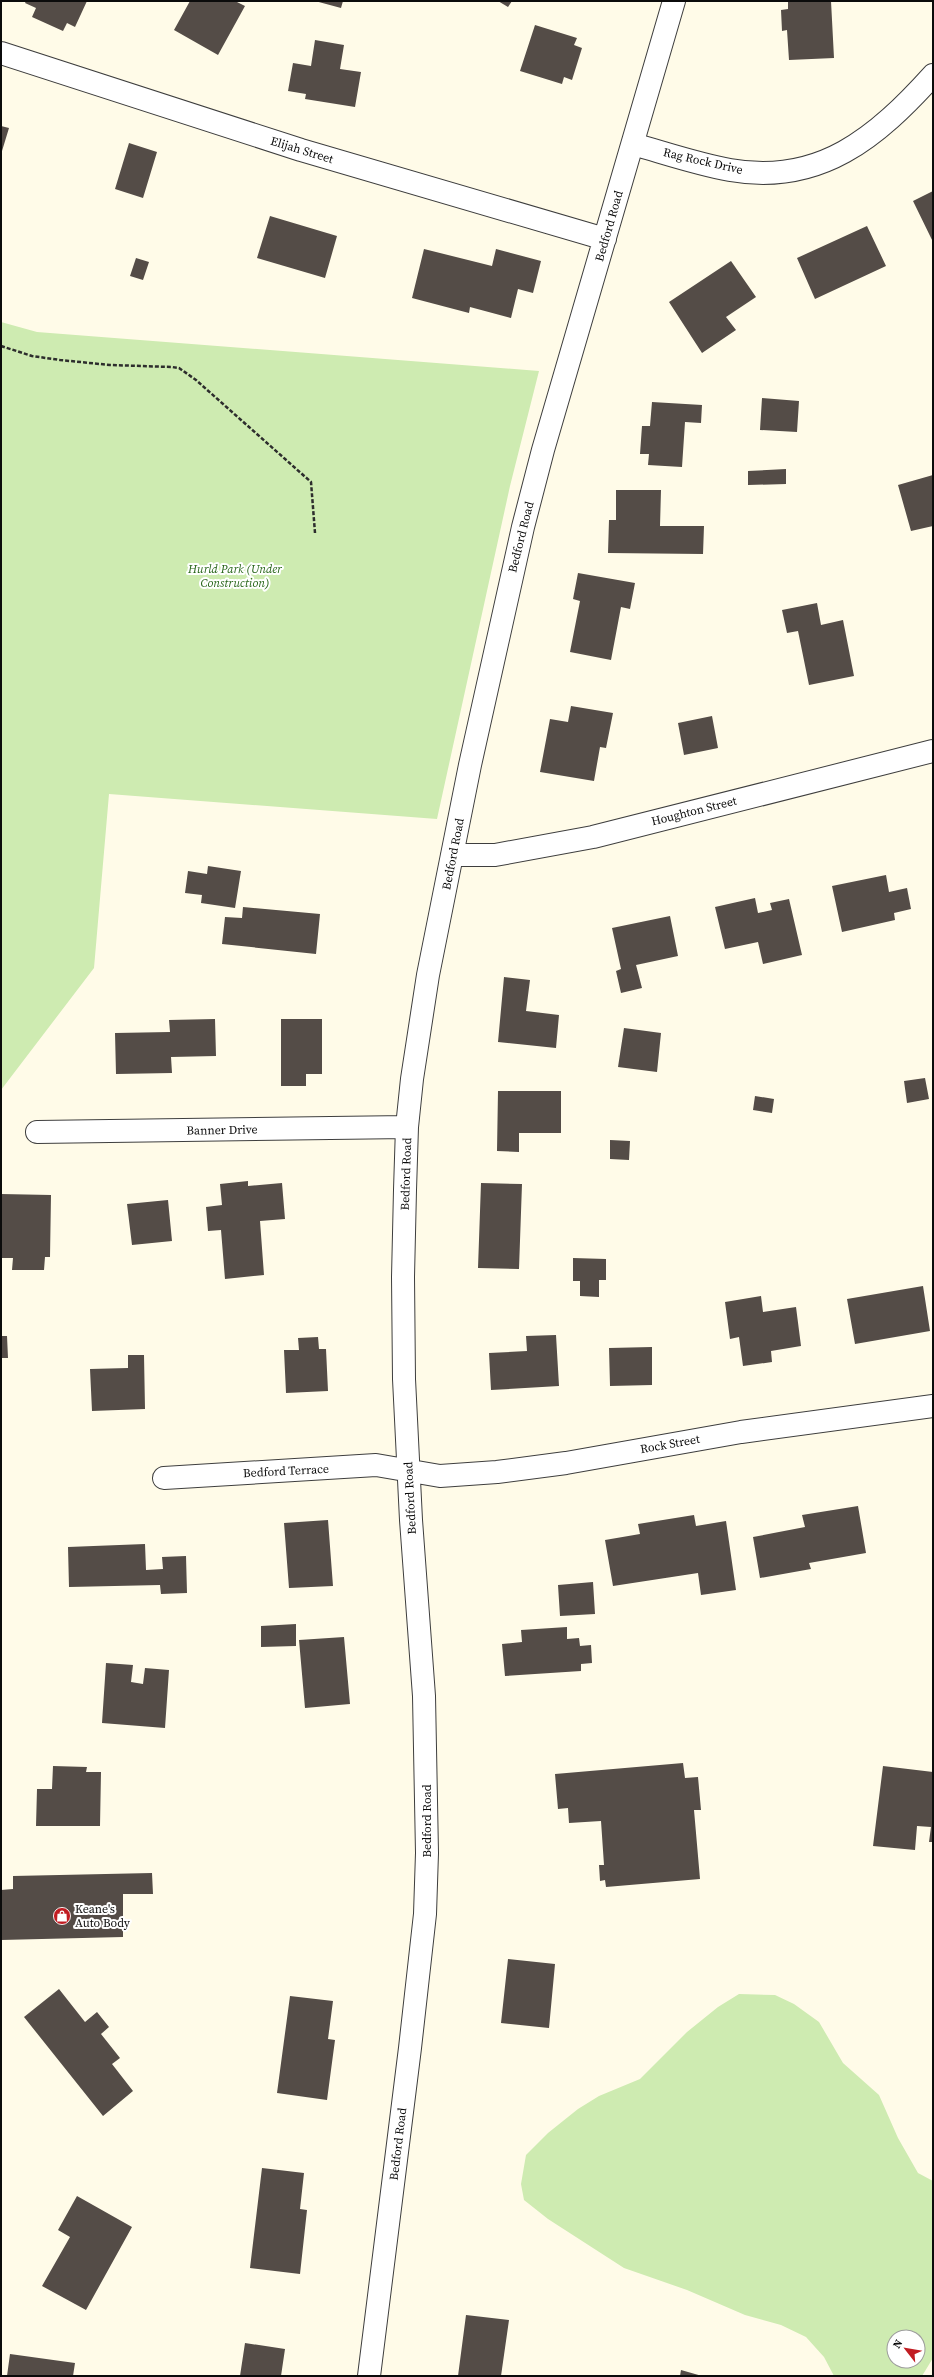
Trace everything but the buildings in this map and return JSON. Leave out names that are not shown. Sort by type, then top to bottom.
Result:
[{"type":"street","name":"Bedford Road","points":[[369,2376],[425,1914],[427,1853],[426,1738],[408,1470],[403,1277],[407,1127],[412,1079],[428,974],[488,679],[523,527],[543,450],[674,1]]},
{"type":"street","name":"Elijah Street","points":[[1,54],[301,150],[605,239]]},
{"type":"street","name":"Rag Rock Drive","points":[[633,144],[731,170],[756,172],[801,168],[822,162],[863,142],[905,106],[933,75]]},
{"type":"street","name":"Houghton Street","points":[[452,855],[495,855],[593,836],[933,751]]},
{"type":"street","name":"Banner Drive","points":[[37,1132],[407,1127]]},
{"type":"street","name":"Rock Street","points":[[408,1470],[440,1476],[497,1472],[566,1463],[741,1432],[933,1406]]},
{"type":"street","name":"Bedford Terrace","points":[[164,1478],[376,1466],[408,1470]]},
{"type":"path","points":[[1,346],[32,356],[60,360],[179,368],[196,380],[311,482],[315,533]]},
{"type":"green space","name":"Hurld Park (Under Construction)","points":[[1,322],[37,332],[539,371],[510,486],[437,819],[109,794],[94,968],[1,1090]]},
{"type":"green space","points":[[739,1994],[775,1995],[794,2004],[819,2022],[843,2063],[879,2095],[898,2138],[918,2173],[933,2181],[933,2358],[922,2376],[834,2376],[824,2357],[806,2337],[781,2325],[745,2315],[687,2290],[624,2268],[548,2219],[524,2200],[521,2184],[526,2155],[548,2133],[578,2109],[599,2096],[640,2079],[687,2032],[718,2007]]},
{"type":"place","name":"Keane's Auto Body","points":[[62,1916]]}]
